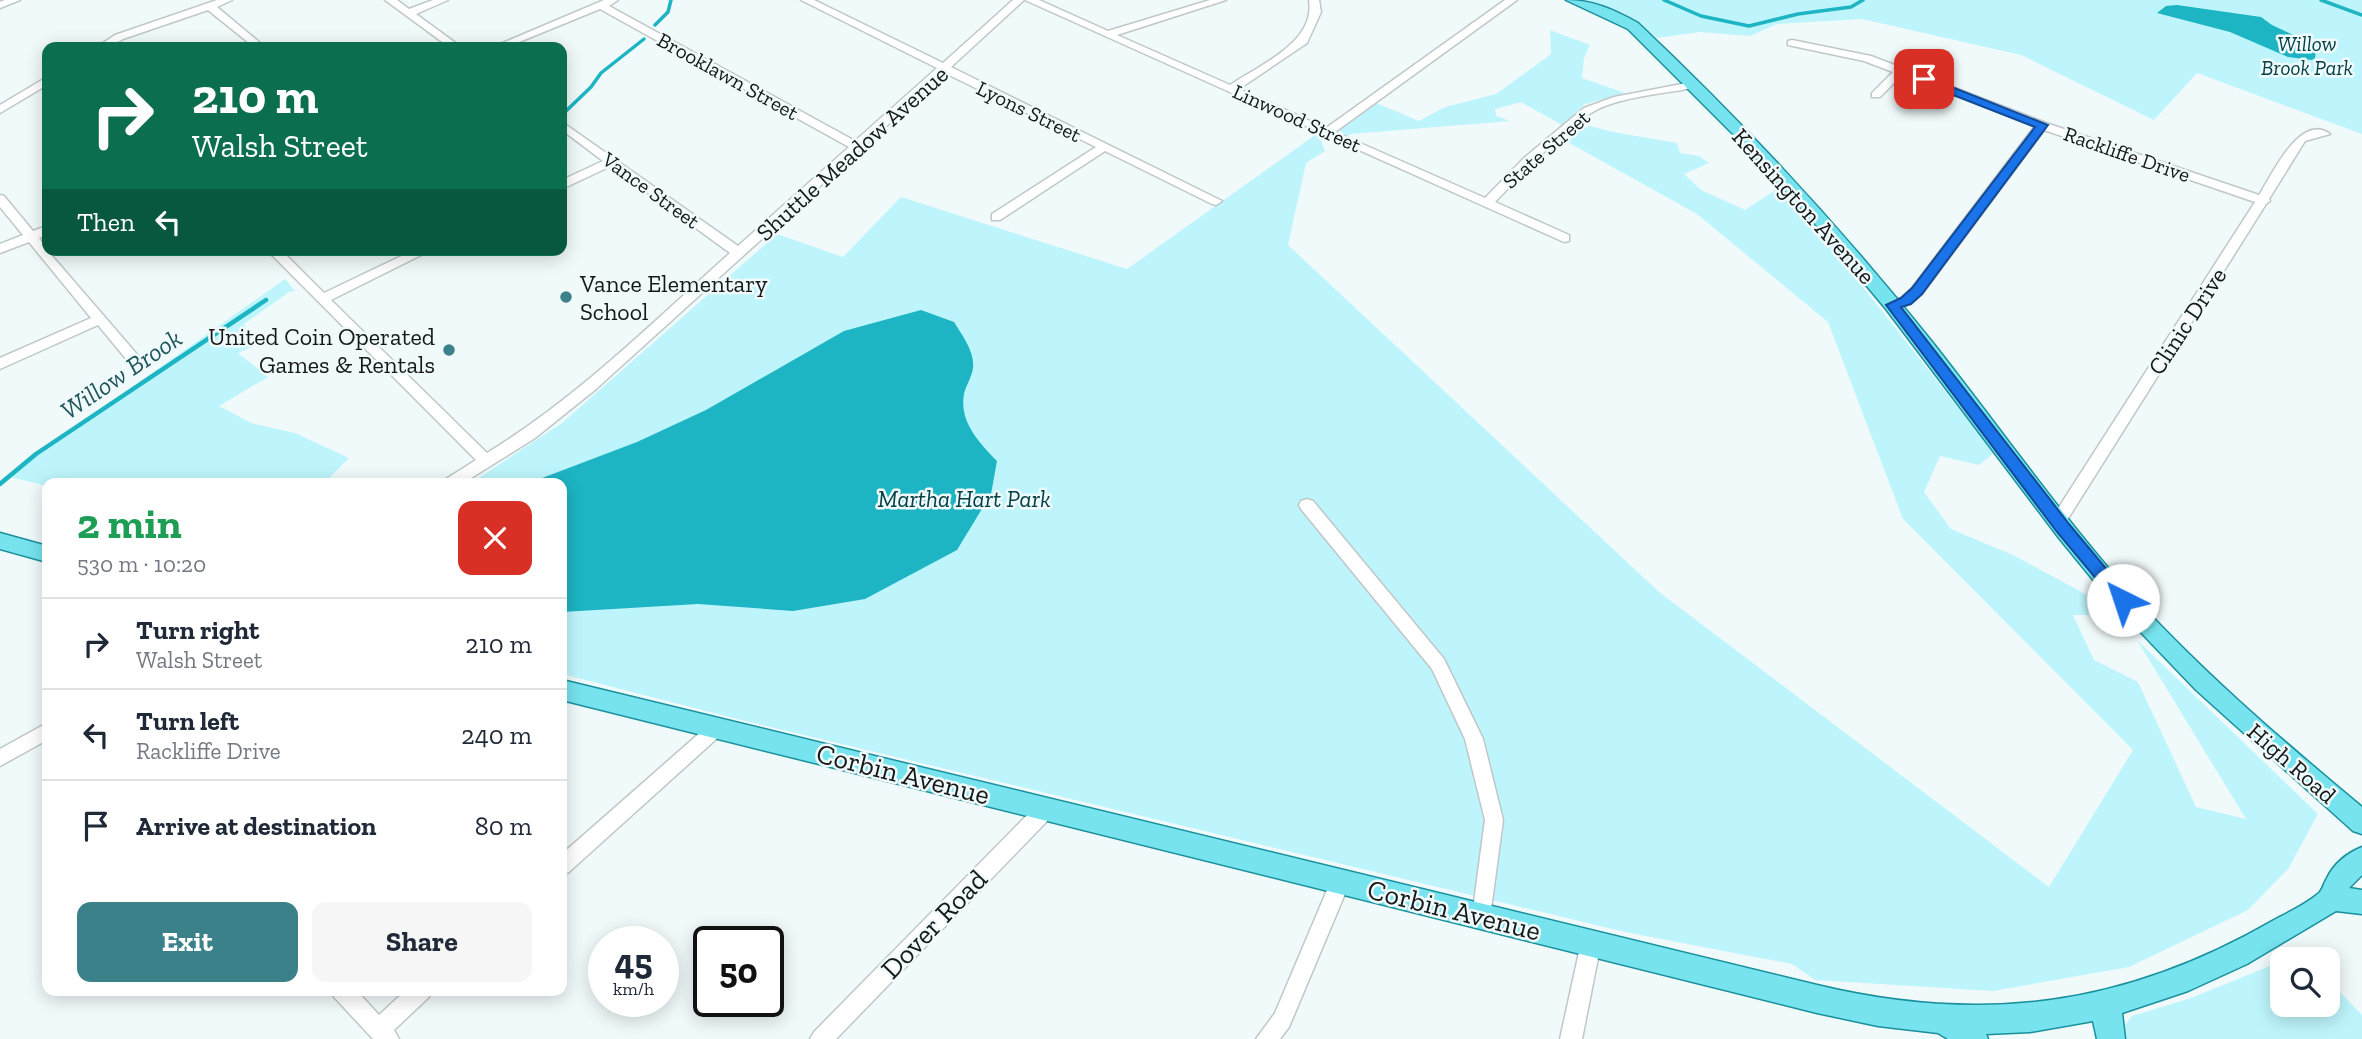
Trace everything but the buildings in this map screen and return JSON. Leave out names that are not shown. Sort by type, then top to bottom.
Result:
[{"type":"main road","name":"Kensington Avenue","points":[[1573,0],[1627,22],[1793,188],[1892,305],[2058,521],[2143,622],[2223,702]]},
{"type":"main road","points":[[0,541],[42,553]]},
{"type":"main road","name":"Corbin Avenue","points":[[567,691],[1847,1006],[1944,1020],[2018,1018],[2110,1004],[2176,985],[2224,964],[2272,938],[2333,898],[2340,878],[2362,859]]},
{"type":"main road","name":"High Road","points":[[2223,702],[2362,823]]},
{"type":"main road","points":[[2333,898],[2362,902]]},
{"type":"main road","points":[[2110,1004],[2108,1020],[2111,1039]]},
{"type":"main road","points":[[1944,1020],[1973,1039]]},
{"type":"street","points":[[0,5],[15,0]]},
{"type":"street","points":[[110,42],[227,0]]},
{"type":"street","points":[[390,0],[449,42]]},
{"type":"street","points":[[408,13],[443,0]]},
{"type":"street","points":[[510,42],[613,0]]},
{"type":"street","name":"Lyons Street","points":[[806,0],[1216,201]]},
{"type":"street","name":"Shuttle Meadow Avenue","points":[[459,478],[530,434],[581,395],[1019,0]]},
{"type":"street","name":"Linwood Street","points":[[1030,0],[1564,237]]},
{"type":"street","points":[[1108,34],[1221,0]]},
{"type":"street","points":[[1232,89],[1303,41],[1316,12],[1314,0]]},
{"type":"street","points":[[1329,131],[1511,0]]},
{"type":"street","name":"Brooklawn Street","points":[[600,5],[857,148]]},
{"type":"street","points":[[209,6],[254,42]]},
{"type":"street","name":"Rackliffe Drive","points":[[1792,43],[1867,58],[2042,125],[2264,201]]},
{"type":"street","points":[[1876,95],[1901,70]]},
{"type":"street","points":[[0,110],[42,83]]},
{"type":"street","name":"State Street","points":[[1487,203],[1528,161],[1588,110],[1614,100],[1692,85]]},
{"type":"street","points":[[1892,305],[1906,301],[1917,291],[2042,125]]},
{"type":"street","name":"Vance Street","points":[[567,129],[740,254]]},
{"type":"street","name":"Clinic Drive","points":[[2058,521],[2301,139],[2311,134],[2324,134]]},
{"type":"street","points":[[996,217],[1103,147]]},
{"type":"street","points":[[567,183],[612,162]]},
{"type":"street","points":[[0,199],[42,252]]},
{"type":"street","points":[[0,249],[42,232]]},
{"type":"street","points":[[46,256],[136,362]]},
{"type":"street","points":[[279,256],[486,461]]},
{"type":"street","points":[[322,299],[412,256]]},
{"type":"street","points":[[0,364],[98,320]]},
{"type":"street","points":[[1307,505],[1438,664],[1474,739],[1494,820],[1482,917]]},
{"type":"street","points":[[567,862],[717,728]]},
{"type":"street","points":[[0,758],[42,734]]},
{"type":"street","name":"Dover Road","points":[[821,1039],[1046,809]]},
{"type":"street","points":[[1267,1039],[1282,1020],[1340,882]]},
{"type":"street","points":[[1571,1039],[1591,943]]},
{"type":"street","points":[[347,996],[383,1034],[417,996]]},
{"type":"green space","name":"Willow Brook Park","points":[[1587,0],[2362,0],[2362,134],[2197,73],[2154,120],[2021,55],[1862,19],[1777,24],[1750,36],[1700,32],[1657,38],[1624,13]]},
{"type":"green space","points":[[1550,30],[1590,45],[1584,58],[1582,78],[1625,93],[1585,104],[1562,125],[1521,102],[1495,109],[1496,116],[1510,121],[1347,136],[1339,130],[1376,103],[1419,121],[1445,107],[1496,94],[1551,54]]},
{"type":"green space","name":"Martha Hart Park","points":[[1590,126],[1677,143],[1680,153],[1699,156],[1709,163],[1684,174],[1701,190],[1745,210],[1780,187],[1828,243],[1994,453],[1979,465],[1940,456],[1924,492],[1951,529],[2015,556],[2089,596],[2093,615],[2073,615],[2094,660],[2138,682],[2196,807],[2246,819],[2137,640],[2318,814],[2288,869],[2248,910],[2129,967],[1993,991],[1815,980],[1792,964],[1625,932],[729,717],[567,675],[567,478],[479,478],[562,423],[777,234],[843,257],[901,197],[1127,269],[1318,133],[1325,151],[1306,163],[1288,245],[1659,592],[2049,887],[2133,750],[1903,519],[1828,322],[1697,214],[1564,140],[1572,132]]},
{"type":"green space","points":[[285,279],[295,291],[289,292],[244,324],[253,346],[238,353],[268,377],[219,406],[251,423],[295,433],[349,458],[329,478],[42,478],[42,485],[7,476]]},
{"type":"green space","points":[[2270,966],[2270,1017],[2340,1017],[2340,992],[2362,1015],[2362,1039],[2122,1039],[2121,1030],[2132,1016],[2191,998]]},
{"type":"water","points":[[2177,5],[2261,17],[2317,46],[2315,58],[2312,60],[2288,57],[2230,32],[2157,13],[2166,6]]},
{"type":"water","points":[[921,310],[954,322],[967,344],[973,368],[964,394],[967,422],[977,439],[997,461],[991,494],[957,550],[865,599],[793,611],[698,604],[567,612],[567,478],[542,478],[637,442],[706,410],[844,331]]},
{"type":"waterway","name":"Willow Brook","points":[[655,25],[668,12],[671,0]]},
{"type":"waterway","name":"Willow Brook","points":[[1664,0],[1701,16],[1749,26],[1798,14],[1851,7],[1863,0]]},
{"type":"waterway","name":"Willow Brook","points":[[2321,0],[2362,15]]},
{"type":"waterway","name":"Willow Brook","points":[[567,110],[601,73],[644,39]]},
{"type":"waterway","name":"Willow Brook","points":[[0,484],[36,454],[266,300]]},
{"type":"place","name":"Vance Elementary School","points":[[566,297]]},
{"type":"place","name":"United Coin Operated Games & Rentals","points":[[449,350]]},
{"type":"route","points":[[1924,79],[2042,125],[1917,291],[1906,301],[1892,305],[1937,360],[2063,528],[2123,600]]}]
